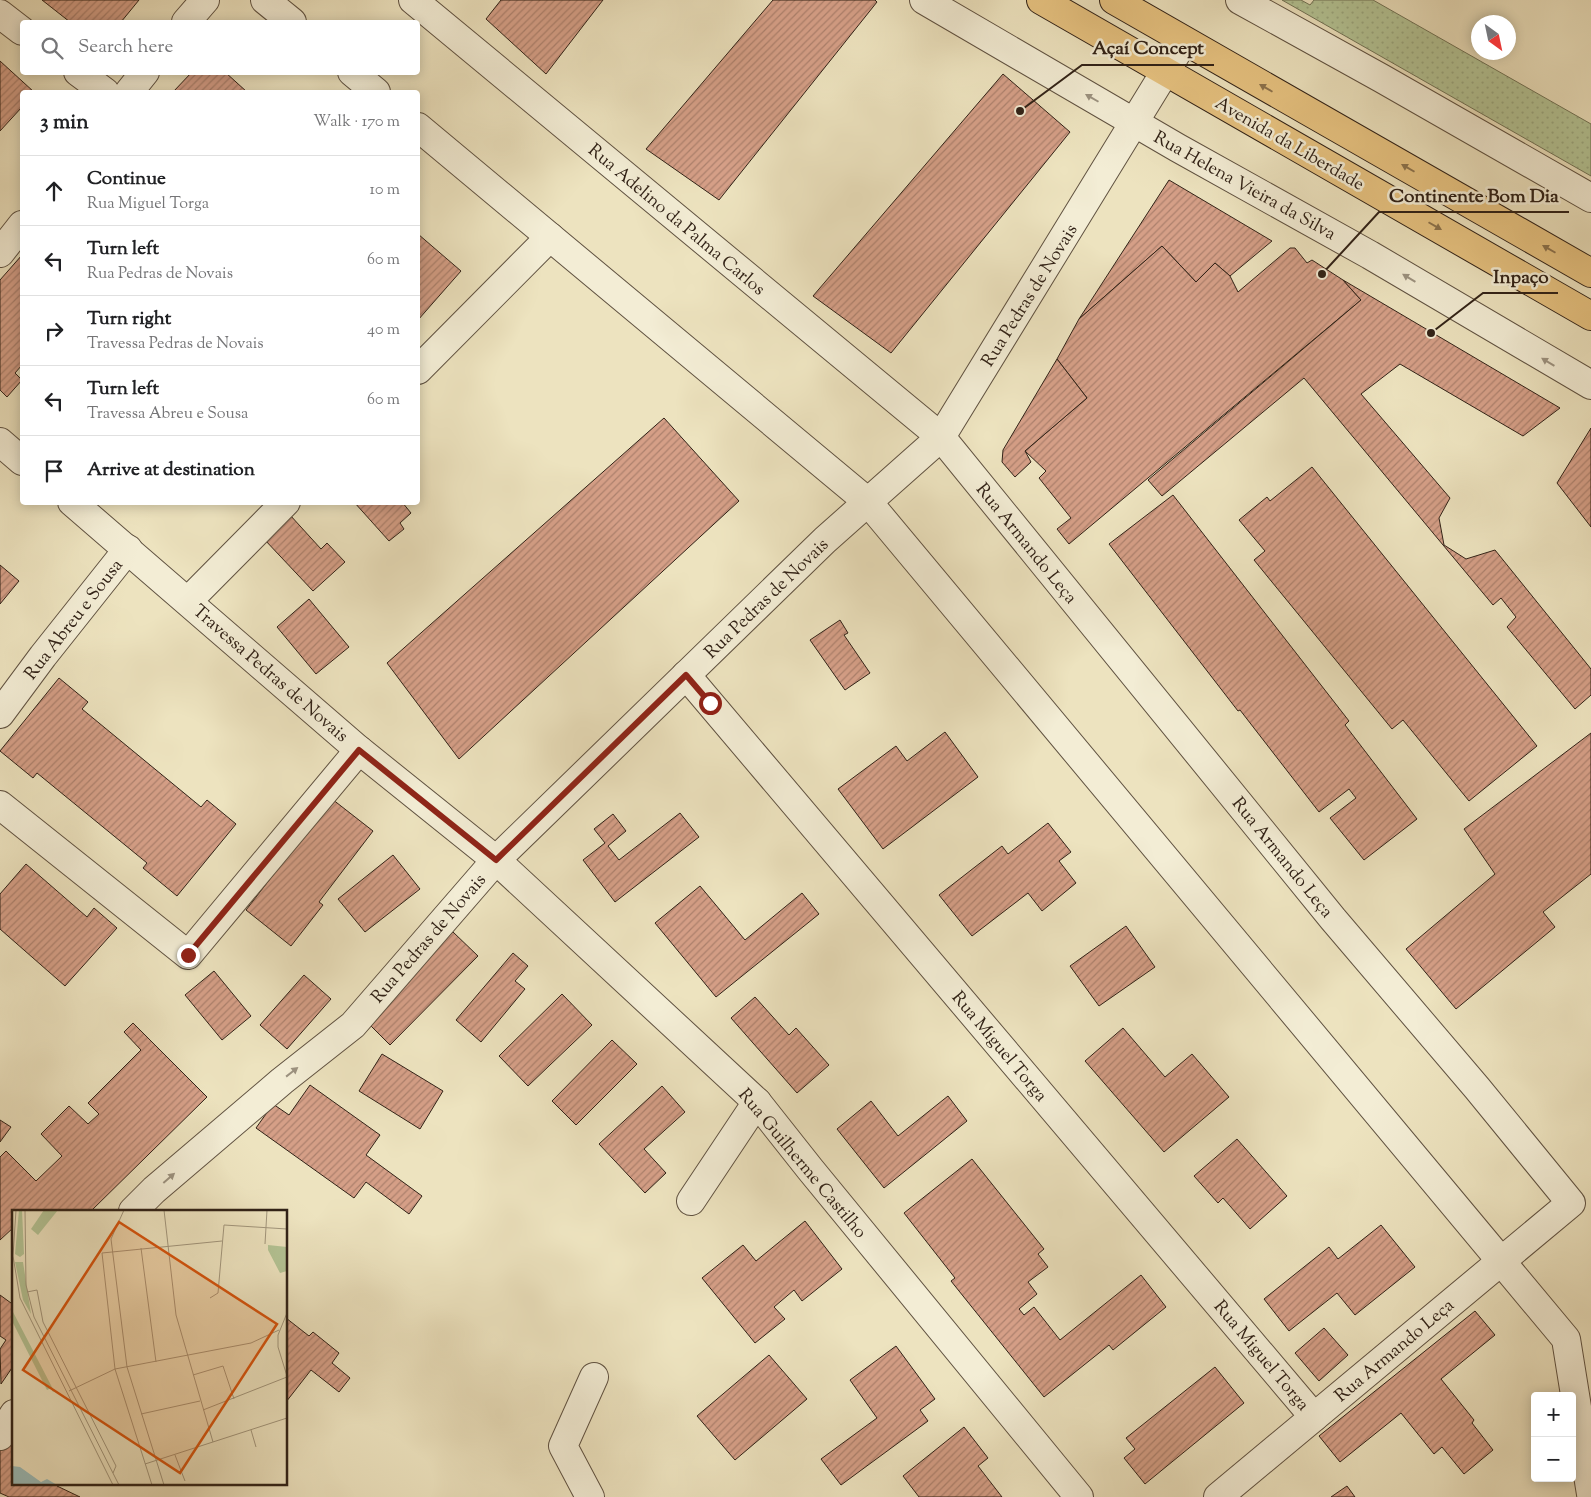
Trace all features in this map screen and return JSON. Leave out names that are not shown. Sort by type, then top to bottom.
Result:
[{"type":"main road","name":"Avenida da Liberdade","points":[[1040,0],[1591,316]]},
{"type":"main road","name":"Avenida da Liberdade","points":[[1114,0],[1591,273]]},
{"type":"street","points":[[188,20],[205,0]]},
{"type":"street","points":[[265,0],[290,20]]},
{"type":"street","name":"Rua Adelino da Palma Carlos","points":[[413,0],[941,438]]},
{"type":"street","name":"Rua Helena Vieira da Silva","points":[[924,0],[1134,123],[1370,255],[1591,385]]},
{"type":"street","points":[[1240,0],[1591,198]]},
{"type":"street","points":[[0,14],[20,29]]},
{"type":"street","name":"Rua Pedras de Novais","points":[[134,1210],[154,1190],[282,1081],[353,1025],[496,860],[826,540],[941,438],[1184,41]]},
{"type":"street","points":[[82,75],[102,90]]},
{"type":"street","points":[[131,90],[143,75]]},
{"type":"street","points":[[356,75],[374,90]]},
{"type":"street","points":[[420,129],[868,502],[1566,1339],[1591,1494]]},
{"type":"street","points":[[0,253],[20,228]]},
{"type":"street","points":[[420,368],[550,237]]},
{"type":"street","name":"Rua Armando Leça","points":[[941,438],[1333,919],[1478,1088],[1571,1203],[1218,1497]]},
{"type":"street","points":[[0,442],[20,459]]},
{"type":"street","name":"Travessa Pedras de Novais","points":[[76,505],[359,750],[496,860]]},
{"type":"street","points":[[188,601],[283,505]]},
{"type":"street","name":"Rua Abreu e Sousa","points":[[0,714],[43,656],[128,549]]},
{"type":"street","name":"Rua Miguel Torga","points":[[686,675],[1314,1417]]},
{"type":"street","points":[[0,805],[188,955],[359,750]]},
{"type":"street","name":"Rua Guilherme Castilho","points":[[496,860],[757,1102],[1079,1497]]},
{"type":"street","points":[[691,1201],[757,1102]]},
{"type":"street","points":[[590,1497],[563,1446],[594,1377]]},
{"type":"street","points":[[0,1436],[12,1417]]},
{"type":"green space","points":[[1282,0],[1301,0],[1310,5],[1314,0],[1373,0],[1471,56],[1471,60],[1478,60],[1591,124],[1591,176]]},
{"type":"building","points":[[42,0],[139,0],[123,20],[67,20]]},
{"type":"building","points":[[501,0],[603,0],[546,74],[486,19]]},
{"type":"building","points":[[773,0],[875,0],[877,2],[719,200],[646,149]]},
{"type":"building","points":[[0,61],[32,90],[20,90],[20,109],[0,131]]},
{"type":"building","points":[[1003,74],[1070,132],[891,353],[813,296]]},
{"type":"building","points":[[189,75],[228,75],[245,90],[175,90]]},
{"type":"building","points":[[1169,180],[1272,241],[1230,276],[1215,263],[1196,282],[1162,246],[1079,319]]},
{"type":"building","points":[[420,236],[461,271],[420,318]]},
{"type":"building","points":[[1162,246],[1196,282],[1215,263],[1230,276],[1238,292],[1290,248],[1295,248],[1307,263],[1312,260],[1343,280],[1361,300],[1069,544],[1057,529],[1071,518],[1039,478],[1046,471],[1025,451],[1087,398],[1057,359],[1079,319]]},
{"type":"building","points":[[20,257],[20,367],[15,373],[20,378],[20,382],[7,397],[0,390],[0,280]]},
{"type":"building","points":[[1343,280],[1560,408],[1523,436],[1400,364],[1361,394],[1450,498],[1439,518],[1444,545],[1466,559],[1495,550],[1591,669],[1591,695],[1575,709],[1507,627],[1516,617],[1501,598],[1493,605],[1304,378],[1162,496],[1148,480],[1361,300]]},
{"type":"building","points":[[1057,359],[1087,398],[1025,451],[1031,462],[1015,477],[1002,462],[1003,450]]},
{"type":"building","points":[[664,418],[739,501],[459,759],[387,663]]},
{"type":"building","points":[[1591,428],[1591,527],[1557,483]]},
{"type":"building","points":[[1312,467],[1537,746],[1469,801],[1403,720],[1392,729],[1254,560],[1265,551],[1239,520],[1267,497],[1270,501]]},
{"type":"building","points":[[1173,495],[1349,721],[1345,725],[1417,819],[1364,860],[1330,818],[1356,798],[1349,789],[1319,812],[1109,544]]},
{"type":"building","points":[[357,505],[404,505],[411,513],[400,523],[404,529],[389,541]]},
{"type":"building","points":[[290,515],[321,549],[327,543],[345,562],[313,591],[264,539]]},
{"type":"building","points":[[0,565],[19,581],[0,604]]},
{"type":"building","points":[[309,599],[349,647],[316,674],[277,627]]},
{"type":"building","points":[[840,620],[848,633],[844,635],[870,673],[845,690],[810,640]]},
{"type":"building","points":[[59,678],[88,702],[82,709],[201,807],[207,800],[236,824],[177,896],[143,868],[147,863],[37,773],[33,778],[0,751]]},
{"type":"building","points":[[945,732],[978,777],[883,849],[838,789],[896,746],[907,761]]},
{"type":"building","points":[[1591,733],[1591,874],[1543,912],[1555,927],[1456,1009],[1406,949],[1495,874],[1464,829]]},
{"type":"building","points":[[332,799],[373,831],[319,902],[323,905],[291,946],[246,910]]},
{"type":"building","points":[[680,813],[699,837],[615,902],[583,860],[605,843],[594,829],[613,814],[626,831],[608,846],[619,860]]},
{"type":"building","points":[[1048,823],[1071,852],[1059,861],[1076,883],[1042,911],[1028,893],[972,936],[939,895],[1002,846],[1008,854]]},
{"type":"building","points":[[393,855],[420,889],[365,932],[338,899]]},
{"type":"building","points":[[26,864],[87,917],[94,908],[117,928],[65,986],[0,929],[0,894]]},
{"type":"building","points":[[700,886],[745,940],[802,893],[819,914],[716,997],[655,923]]},
{"type":"building","points":[[1126,926],[1155,967],[1099,1006],[1070,966]]},
{"type":"building","points":[[453,932],[478,956],[390,1045],[365,1020]]},
{"type":"building","points":[[513,953],[528,966],[515,981],[525,989],[481,1042],[456,1020]]},
{"type":"building","points":[[214,971],[251,1016],[222,1040],[185,995]]},
{"type":"building","points":[[304,975],[331,999],[287,1049],[260,1025]]},
{"type":"building","points":[[562,994],[592,1025],[528,1086],[499,1056]]},
{"type":"building","points":[[755,997],[789,1035],[796,1028],[829,1065],[797,1093],[731,1018]]},
{"type":"building","points":[[133,1023],[207,1097],[92,1210],[12,1210],[12,1229],[0,1240],[0,1157],[6,1151],[36,1181],[62,1156],[41,1134],[69,1106],[88,1124],[99,1114],[88,1103],[141,1050],[124,1032]]},
{"type":"building","points":[[1123,1028],[1165,1077],[1192,1054],[1229,1097],[1164,1152],[1085,1061]]},
{"type":"building","points":[[612,1040],[637,1064],[576,1125],[552,1101]]},
{"type":"building","points":[[382,1054],[443,1091],[420,1129],[359,1091]]},
{"type":"building","points":[[310,1085],[380,1135],[366,1155],[422,1196],[409,1214],[366,1182],[354,1198],[256,1128],[273,1104],[289,1115]]},
{"type":"building","points":[[662,1086],[685,1112],[644,1149],[666,1173],[645,1193],[599,1144]]},
{"type":"building","points":[[948,1096],[967,1121],[884,1188],[837,1129],[871,1101],[898,1136]]},
{"type":"building","points":[[0,1120],[11,1127],[0,1142]]},
{"type":"building","points":[[1237,1139],[1287,1196],[1250,1229],[1223,1198],[1218,1203],[1194,1176]]},
{"type":"building","points":[[972,1159],[1044,1249],[1038,1254],[1048,1267],[1028,1282],[1037,1294],[1019,1309],[1024,1315],[1034,1307],[1060,1340],[1141,1275],[1166,1307],[1113,1350],[1109,1345],[1044,1397],[951,1281],[955,1278],[904,1213]]},
{"type":"building","points":[[805,1221],[842,1269],[802,1301],[794,1290],[774,1307],[785,1319],[755,1343],[702,1278],[743,1245],[756,1261]]},
{"type":"building","points":[[1381,1225],[1415,1267],[1355,1315],[1337,1293],[1289,1331],[1264,1299],[1329,1247],[1338,1259]]},
{"type":"building","points":[[0,1295],[11,1303],[12,1302],[12,1368],[1,1384],[0,1349],[6,1340],[0,1336]]},
{"type":"building","points":[[1475,1311],[1495,1335],[1441,1379],[1474,1420],[1472,1423],[1493,1450],[1464,1474],[1442,1447],[1434,1454],[1401,1413],[1340,1462],[1319,1436]]},
{"type":"building","points":[[288,1320],[309,1336],[313,1332],[339,1353],[332,1363],[350,1378],[339,1392],[311,1370],[288,1399]]},
{"type":"building","points":[[1324,1328],[1348,1355],[1319,1381],[1295,1353]]},
{"type":"building","points":[[896,1346],[935,1399],[920,1410],[928,1421],[841,1485],[821,1459],[877,1418],[850,1380]]},
{"type":"building","points":[[769,1355],[807,1399],[735,1460],[697,1416]]},
{"type":"building","points":[[1215,1367],[1244,1403],[1145,1484],[1124,1458],[1135,1449],[1126,1438]]},
{"type":"building","points":[[12,1411],[12,1484],[58,1484],[57,1486],[80,1497],[9,1497],[0,1493],[0,1435]]},
{"type":"building","points":[[964,1427],[988,1458],[978,1466],[1002,1497],[919,1497],[903,1476]]},
{"type":"building","points":[[1347,1486],[1355,1497],[1331,1497]]},
{"type":"place","name":"Açaí Concept","points":[[1020,111]]},
{"type":"place","name":"Continente Bom Dia","points":[[1322,274]]},
{"type":"place","name":"Inpaço","points":[[1431,333]]},
{"type":"route","points":[[188,955],[359,750],[496,860],[686,675],[710,703]]}]
